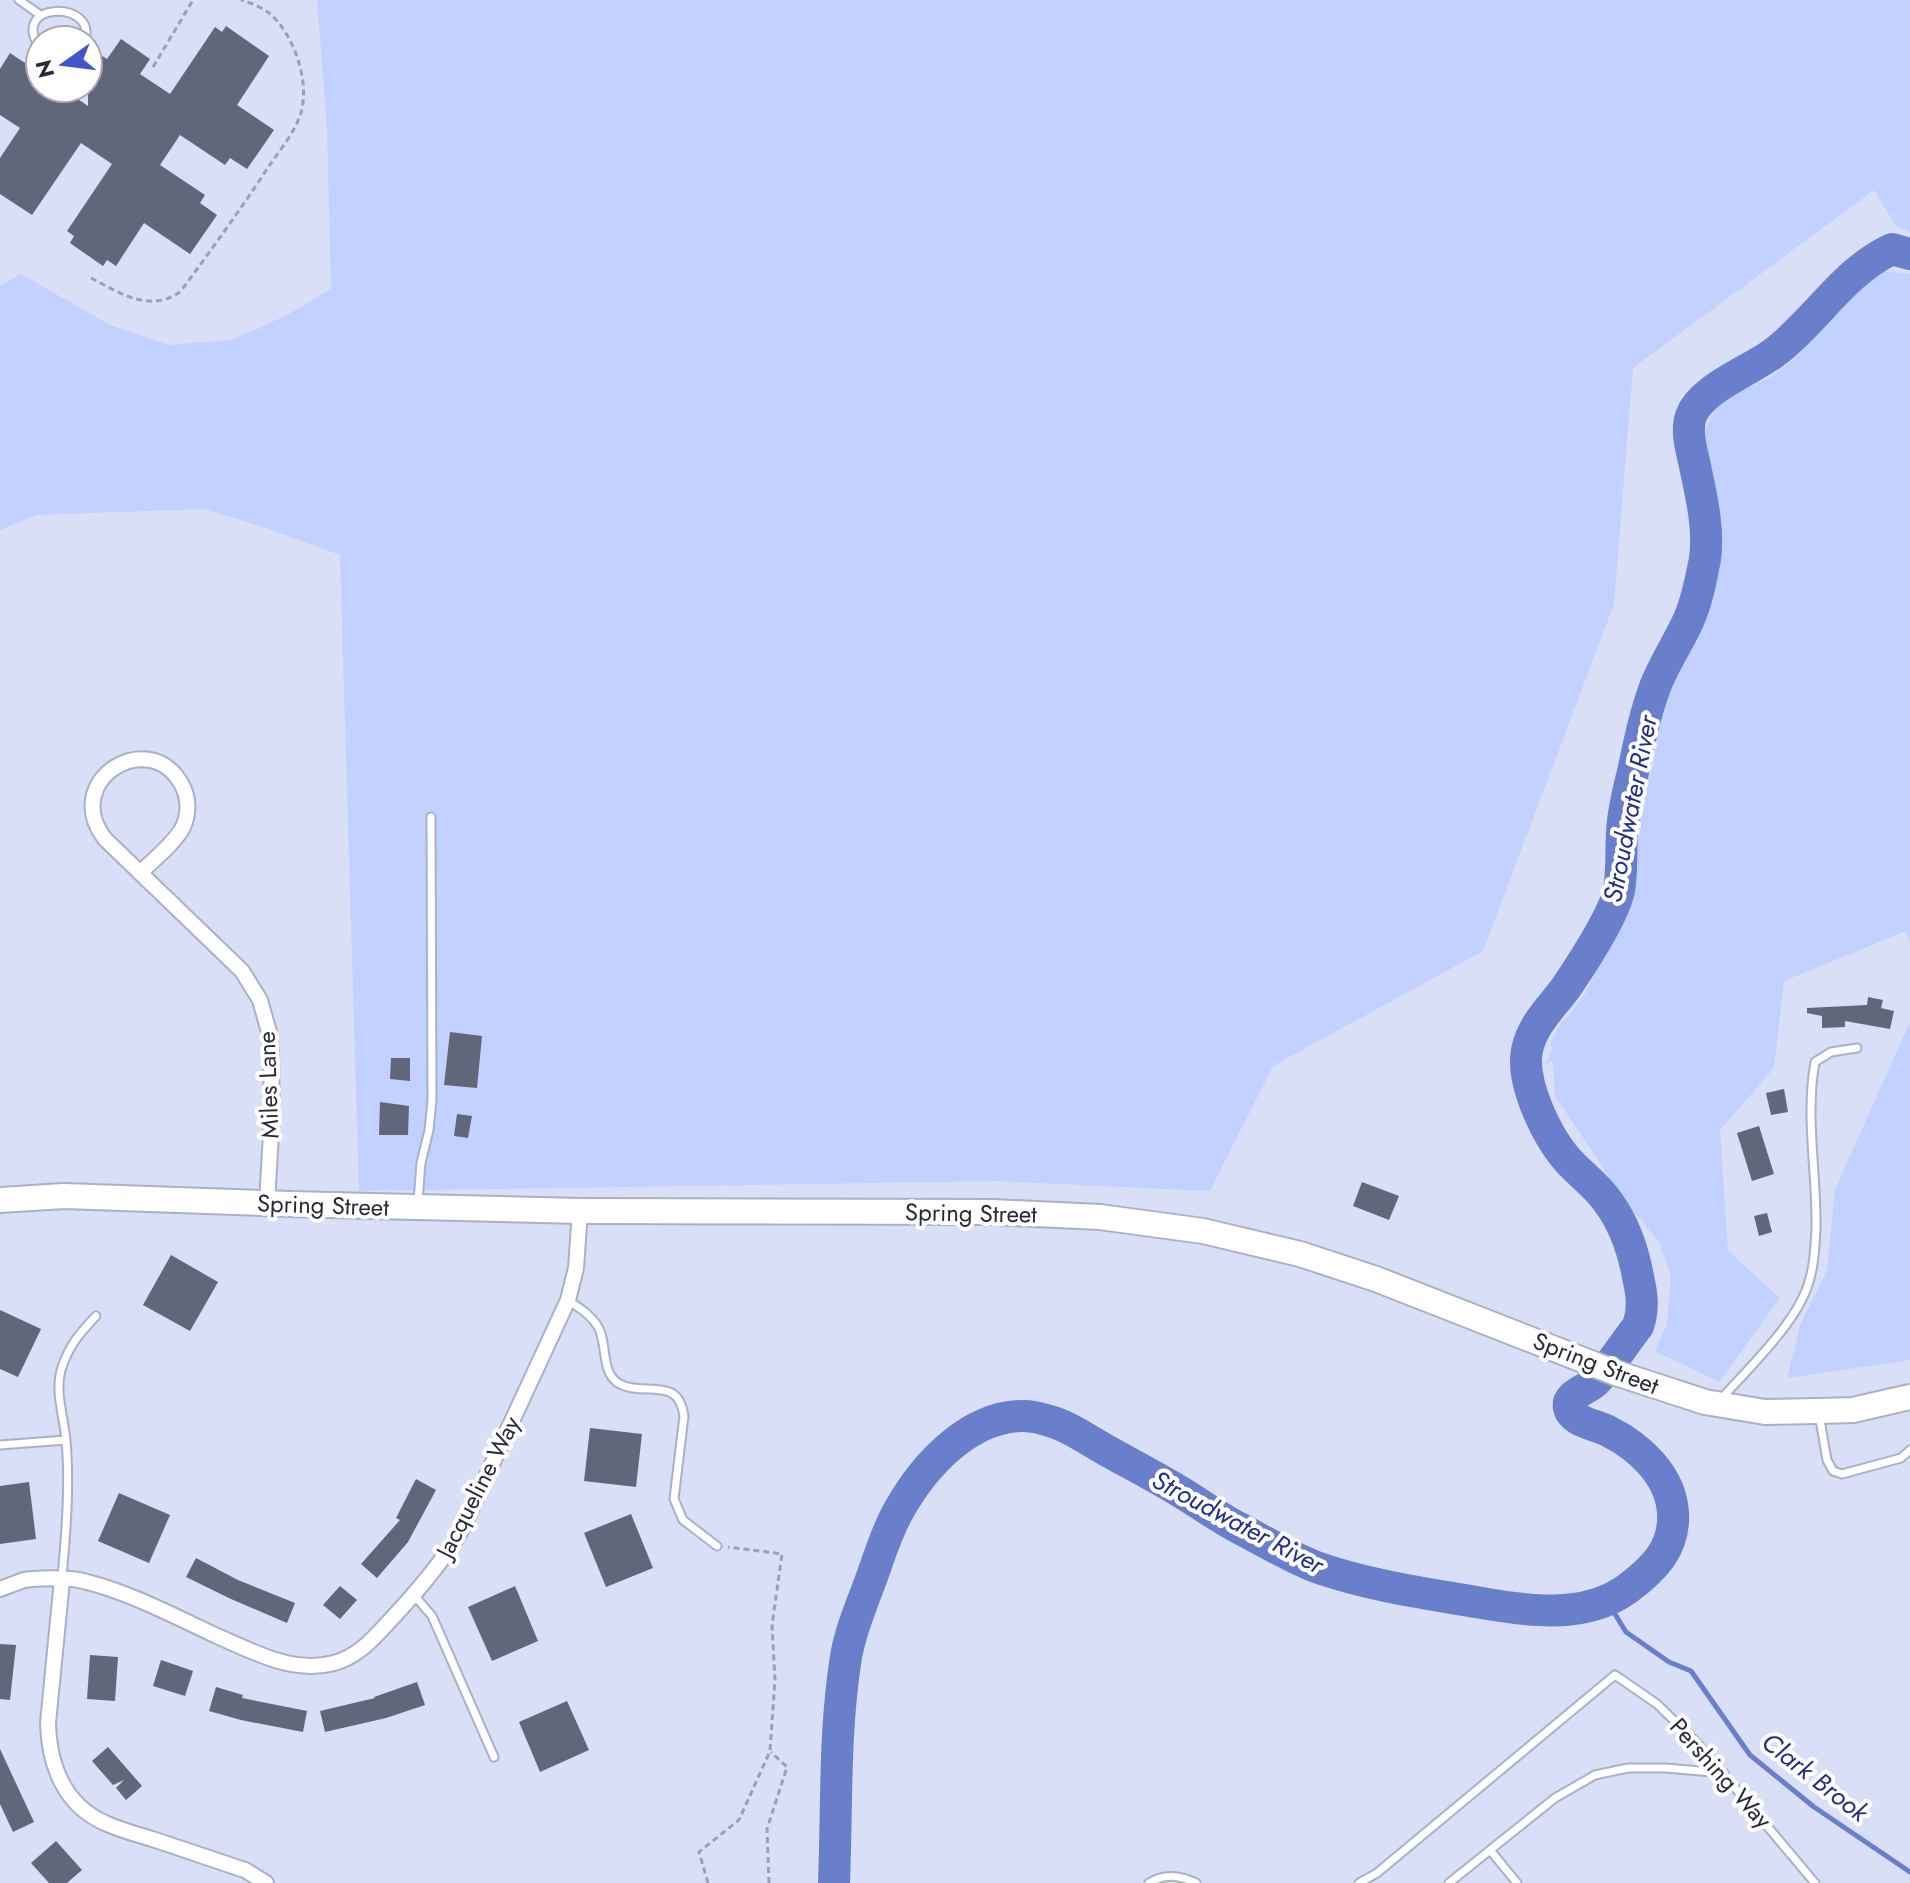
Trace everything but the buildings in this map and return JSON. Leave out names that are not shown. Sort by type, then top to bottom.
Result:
[{"type":"main road","name":"Spring Street","points":[[0,1200],[64,1196],[580,1211],[992,1212],[1100,1217],[1203,1231],[1300,1254],[1376,1279],[1616,1373],[1716,1404],[1765,1412],[1853,1410],[1910,1397]]},
{"type":"street","name":"Miles Lane","points":[[140,873],[179,834],[187,805],[184,790],[171,771],[158,763],[142,759],[126,761],[106,773],[97,787],[93,802],[94,818],[100,833],[140,873],[242,971],[260,1000],[271,1053],[272,1116],[267,1203]]},
{"type":"street","name":"Jacqueline Way","points":[[0,1589],[24,1580],[84,1580],[261,1655],[289,1663],[321,1665],[352,1655],[367,1645],[414,1595],[448,1552],[463,1527],[568,1300],[576,1268],[580,1211]]},
{"type":"street","points":[[62,1580],[48,1723],[55,1769],[69,1796],[78,1807],[105,1823],[245,1870],[266,1883]]},
{"type":"lane","points":[[19,0],[39,14]]},
{"type":"lane","points":[[34,24],[45,8],[53,5],[69,6],[82,16],[85,24]]},
{"type":"lane","points":[[417,1207],[432,1100],[431,817]]},
{"type":"lane","points":[[1716,1404],[1765,1351],[1806,1291],[1815,1243],[1816,1202],[1810,1110],[1815,1062],[1831,1052],[1857,1048]]},
{"type":"lane","points":[[568,1300],[598,1326],[612,1377],[628,1386],[672,1392],[678,1399],[684,1416],[674,1499],[683,1520],[717,1546]]},
{"type":"lane","points":[[62,1580],[67,1470],[59,1382],[75,1338],[96,1316]]},
{"type":"lane","points":[[1818,1411],[1827,1460],[1833,1471],[1842,1474],[1901,1458],[1910,1450]]},
{"type":"lane","points":[[0,1445],[66,1440]]},
{"type":"lane","points":[[414,1595],[432,1616],[494,1757]]},
{"type":"lane","name":"Pershing Way","points":[[1359,1883],[1377,1873],[1615,1675],[1657,1704],[1699,1745],[1815,1883]]},
{"type":"lane","points":[[1449,1883],[1555,1798],[1595,1775],[1628,1768],[1724,1773]]},
{"type":"lane","points":[[1490,1850],[1517,1883]]},
{"type":"lane","points":[[1149,1883],[1177,1875],[1196,1883]]},
{"type":"path","points":[[153,67],[193,0]]},
{"type":"path","points":[[91,278],[141,300],[151,302],[172,298],[181,291],[241,210],[299,118],[303,97],[301,77],[291,40],[269,13],[241,0]]},
{"type":"path","points":[[708,1883],[699,1852],[739,1820],[770,1751],[775,1680],[772,1625],[782,1554],[717,1546]]},
{"type":"path","points":[[769,1883],[767,1829],[787,1767],[770,1751]]},
{"type":"shaded area","points":[[317,0],[1910,0],[1910,232],[1896,226],[1874,190],[1633,368],[1614,604],[1483,951],[1273,1066],[1210,1191],[997,1181],[359,1191],[340,555],[204,509],[36,515],[0,530],[0,286],[21,274],[110,325],[168,345],[232,340],[287,315],[331,289],[327,126]]},
{"type":"shaded area","points":[[1877,271],[1910,274],[1910,941],[1906,931],[1784,981],[1774,1068],[1720,1130],[1728,1251],[1780,1298],[1719,1382],[1655,1351],[1667,1324],[1671,1276],[1659,1241],[1630,1208],[1555,1096],[1553,1061],[1545,1064],[1552,1050],[1551,1041],[1561,1023],[1585,994],[1601,952],[1628,906],[1631,884],[1619,847],[1625,826],[1619,815],[1630,799],[1643,788],[1653,767],[1660,717],[1674,672],[1692,642],[1717,576],[1719,548],[1697,463],[1702,430],[1708,426],[1717,405],[1731,395],[1769,378],[1793,360],[1851,300],[1867,276]]},
{"type":"shaded area","points":[[1910,1022],[1910,1360],[1787,1378],[1801,1323],[1827,1270],[1835,1189]]},
{"type":"waterway","name":"Stroudwater River","points":[[834,1883],[839,1713],[853,1629],[886,1536],[909,1493],[935,1460],[968,1433],[986,1424],[1025,1416],[1062,1425],[1297,1559],[1355,1579],[1395,1588],[1515,1608],[1574,1609],[1610,1599],[1627,1589],[1661,1557],[1670,1537],[1673,1513],[1660,1475],[1631,1445],[1608,1431],[1580,1420],[1569,1408],[1571,1399],[1595,1382],[1638,1326],[1641,1295],[1631,1247],[1619,1219],[1604,1196],[1565,1157],[1544,1124],[1529,1084],[1527,1049],[1535,1030],[1604,927],[1616,901],[1625,808],[1645,718],[1659,678],[1689,619],[1698,590],[1706,537],[1703,504],[1689,436],[1691,416],[1716,388],[1765,359],[1790,339],[1859,270],[1892,249],[1910,254]]},
{"type":"waterway","name":"Clark Brook","points":[[1607,1601],[1626,1632],[1669,1662],[1691,1671],[1750,1755],[1814,1807],[1910,1872]]}]
